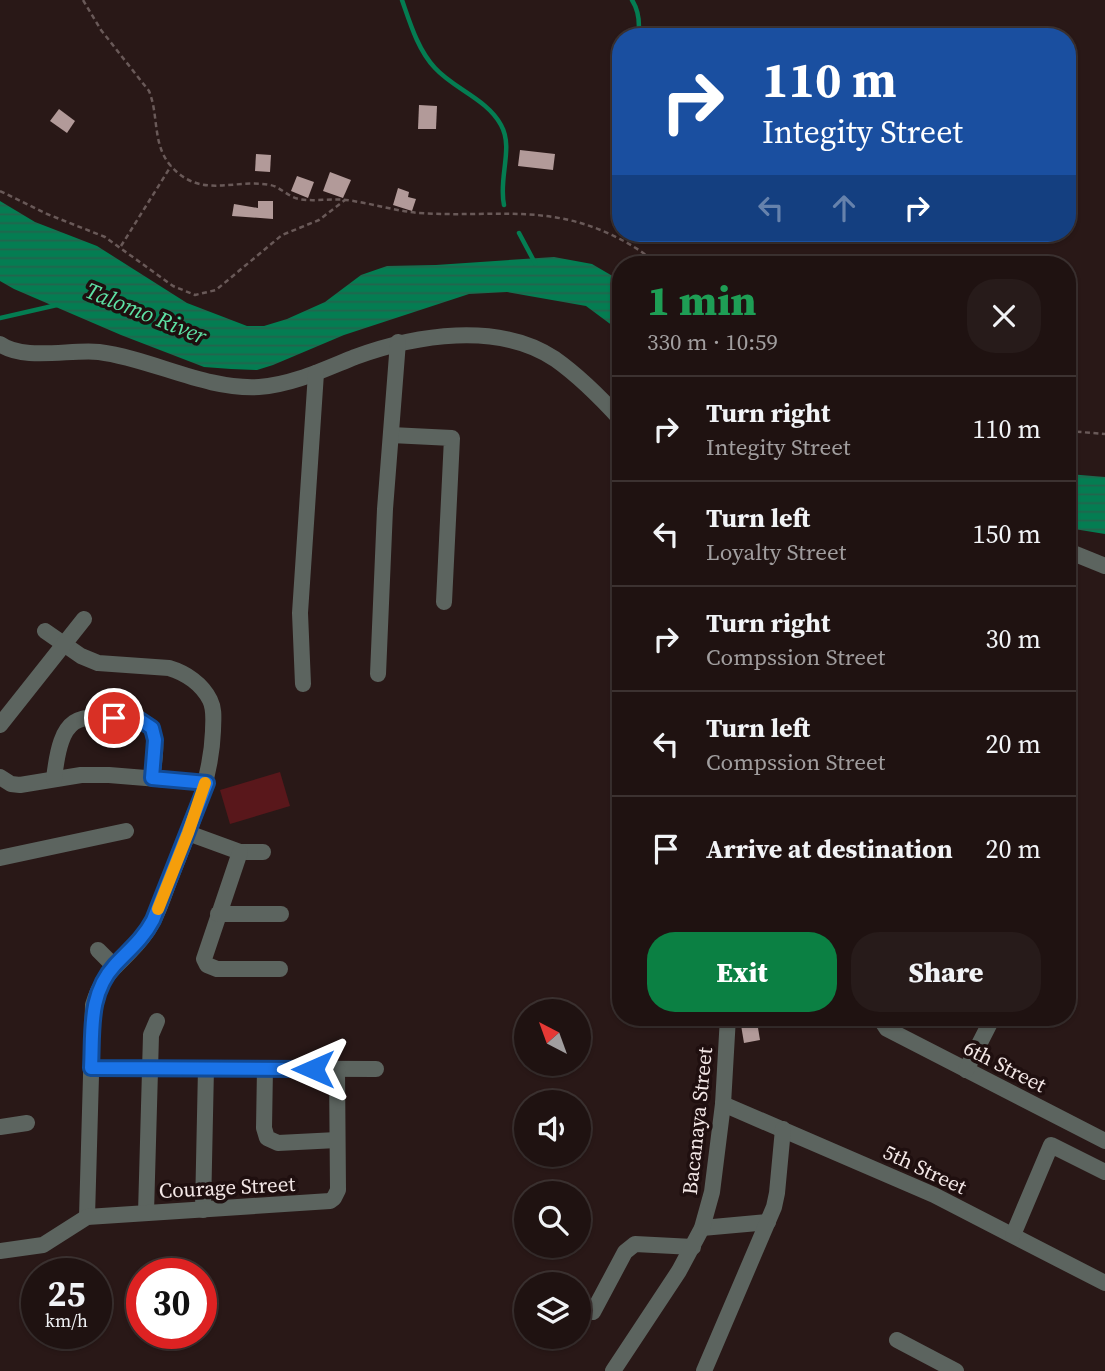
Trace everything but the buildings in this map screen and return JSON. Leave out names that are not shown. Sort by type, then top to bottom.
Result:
[{"type":"street","points":[[0,344],[28,352],[94,352],[127,357],[208,382],[238,387],[263,387],[316,373],[398,342],[424,337],[492,338],[523,344],[553,358],[612,411]]},
{"type":"street","points":[[378,674],[384,521],[398,342]]},
{"type":"street","points":[[303,684],[300,614],[316,373]]},
{"type":"street","points":[[391,435],[452,438],[444,602]]},
{"type":"street","points":[[1076,554],[1105,566]]},
{"type":"street","points":[[0,725],[84,619]]},
{"type":"street","points":[[46,631],[89,660],[169,667],[180,671],[195,682],[209,698],[213,708],[207,783],[153,920],[138,943],[114,966],[97,990],[93,1005],[87,1217]]},
{"type":"street","points":[[54,779],[56,757],[64,733],[72,723],[88,715],[148,723],[155,740],[152,778]]},
{"type":"street","points":[[0,777],[11,784],[20,785],[95,775],[207,783]]},
{"type":"street","points":[[0,858],[126,831]]},
{"type":"street","points":[[188,833],[240,852],[263,852]]},
{"type":"street","points":[[240,852],[204,958],[207,965],[217,969],[280,969]]},
{"type":"street","points":[[218,914],[281,914]]},
{"type":"street","points":[[98,950],[114,966]]},
{"type":"street","points":[[146,1213],[151,1035],[157,1021]]},
{"type":"street","name":"Bacanaya Street","points":[[613,1371],[693,1247],[702,1228],[712,1192],[723,1104],[727,1026]]},
{"type":"street","name":"6th Street","points":[[888,1026],[966,1070],[1105,1141]]},
{"type":"street","points":[[966,1070],[988,1026]]},
{"type":"street","points":[[91,1068],[376,1069]]},
{"type":"street","points":[[202,1210],[206,1068]]},
{"type":"street","points":[[265,1068],[264,1128],[267,1139],[278,1143],[337,1140]]},
{"type":"street","name":"Courage Street","points":[[0,1251],[43,1245],[87,1217],[330,1201],[338,1190],[337,1069]]},
{"type":"street","name":"5th Street","points":[[723,1104],[934,1195],[1105,1283]]},
{"type":"street","points":[[0,1127],[27,1123]]},
{"type":"street","points":[[704,1371],[768,1222],[777,1193],[783,1129]]},
{"type":"street","points":[[1013,1235],[1051,1145],[1105,1171]]},
{"type":"street","points":[[702,1228],[768,1222]]},
{"type":"street","points":[[593,1312],[625,1252],[635,1244],[693,1247]]},
{"type":"street","points":[[897,1340],[956,1371]]},
{"type":"path","points":[[83,0],[101,30],[149,91],[164,156],[183,177],[195,184],[268,184],[299,199],[345,200],[418,213],[518,213],[555,216],[585,223],[612,236]]},
{"type":"path","points":[[121,246],[171,166]]},
{"type":"path","points":[[0,191],[47,214],[105,237],[173,286],[195,295],[216,290],[282,235],[319,220],[345,200]]},
{"type":"path","points":[[624,242],[648,256]]},
{"type":"path","points":[[1076,432],[1105,434]]},
{"type":"shaded area","points":[[280,772],[290,806],[230,824],[220,790]]},
{"type":"water","name":"Talomo River","points":[[0,201],[35,222],[97,246],[187,303],[247,326],[264,326],[287,319],[325,302],[361,275],[387,266],[554,257],[592,264],[612,276],[612,325],[586,306],[507,292],[469,294],[344,335],[257,370],[204,367],[121,335],[0,281]]},
{"type":"water","points":[[1076,475],[1105,477],[1105,534],[1076,529]]},
{"type":"waterway","points":[[402,0],[415,36],[429,61],[487,108],[501,125],[506,143],[504,205]]},
{"type":"waterway","points":[[632,0],[639,28]]},
{"type":"waterway","points":[[519,233],[535,263]]},
{"type":"waterway","points":[[0,318],[57,305]]},
{"type":"slow traffic","points":[[158,909],[205,783]]},
{"type":"route","points":[[114,718],[140,720],[152,728],[155,740],[152,778],[207,783],[146,934],[114,966],[97,990],[93,1005],[91,1068],[313,1069]]}]
